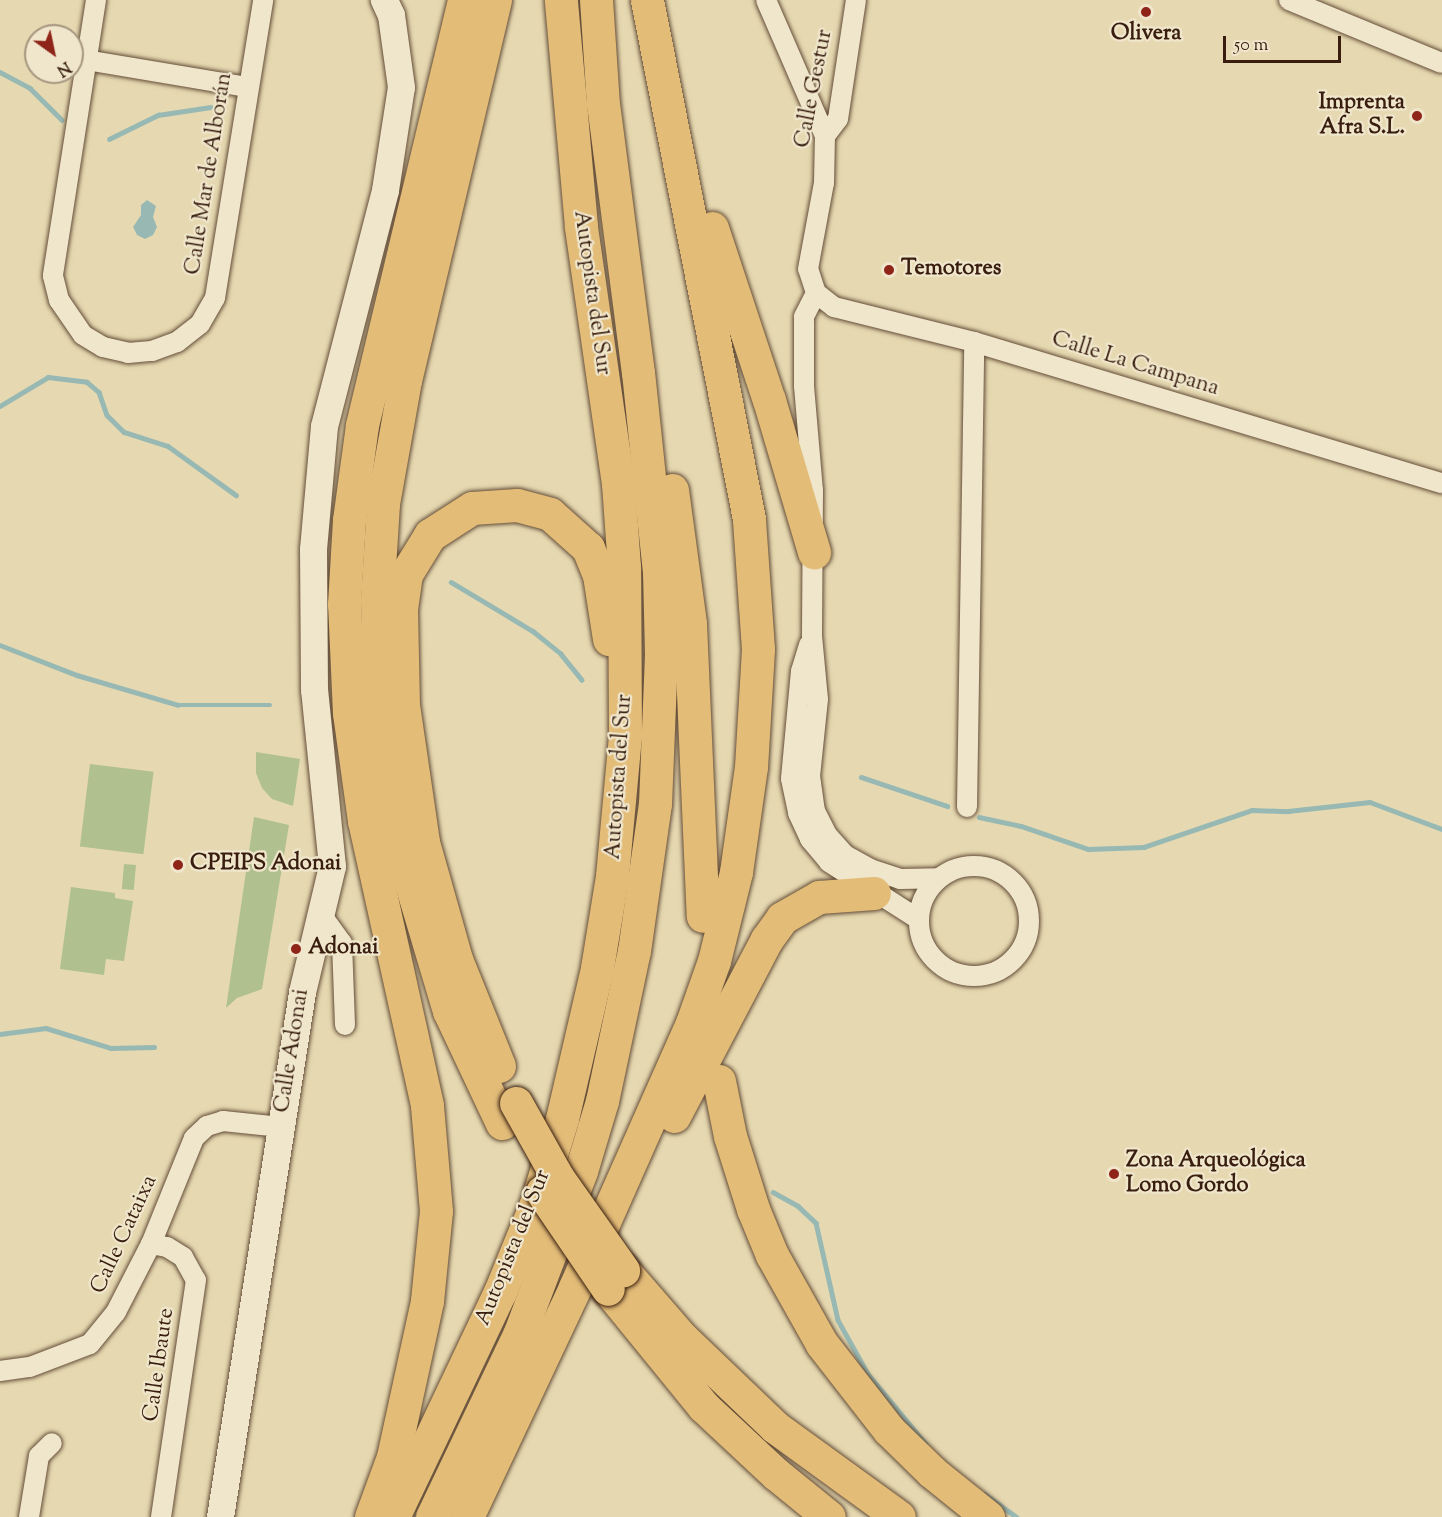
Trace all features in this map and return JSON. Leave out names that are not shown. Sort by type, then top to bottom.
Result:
[{"type":"highway","points":[[371,1517],[393,1457],[425,1312],[436,1211],[427,1105],[364,821],[349,713],[344,604],[348,532],[362,425],[464,0]]},
{"type":"highway","points":[[495,0],[405,380],[383,504],[377,600],[379,697],[387,778],[401,850],[449,1011],[509,1113],[558,1178],[616,1279],[703,1406],[776,1474],[829,1517]]},
{"type":"highway","name":"Autopista del Sur","points":[[393,1517],[500,1292],[536,1204],[562,1119],[597,968],[612,876],[627,687],[618,484],[581,226],[561,0]]},
{"type":"highway","name":"Autopista del Sur","points":[[432,1517],[519,1335],[552,1254],[603,1101],[634,951],[655,804],[661,653],[659,572],[638,373],[603,105],[596,0]]},
{"type":"highway","points":[[467,1517],[575,1287],[692,1023],[714,961],[736,872],[752,755],[758,649],[749,519],[647,0]]},
{"type":"highway","points":[[653,36],[814,552]]},
{"type":"highway","points":[[638,373],[663,438],[690,624],[703,916]]},
{"type":"highway","points":[[509,1113],[456,959],[423,842],[403,705],[401,609],[406,574],[430,535],[472,508],[517,505],[550,514],[588,548],[599,575],[607,631],[627,687]]},
{"type":"highway","points":[[575,1287],[672,1118],[766,939],[782,918],[819,897],[874,893]]},
{"type":"highway","points":[[719,1081],[730,1136],[753,1209],[772,1255],[822,1344],[889,1430],[932,1472],[988,1517]]},
{"type":"highway","points":[[616,1279],[775,1427],[899,1517]]},
{"type":"street","points":[[96,0],[86,60],[248,87]]},
{"type":"street","name":"Calle Mar de Alborán","points":[[86,60],[53,276],[59,300],[82,335],[103,347],[128,353],[152,351],[177,342],[200,324],[215,298],[263,0]]},
{"type":"street","name":"Calle Adonai","points":[[220,1517],[302,992],[332,867],[314,690],[313,549],[324,426],[385,190],[401,87],[391,15],[384,0]]},
{"type":"street","points":[[766,0],[825,136]]},
{"type":"street","name":"Calle Gestur","points":[[816,293],[808,269],[824,183],[825,136],[838,119],[856,0]]},
{"type":"street","points":[[1289,0],[1442,63]]},
{"type":"street","points":[[816,293],[804,317],[814,552],[812,636],[818,699],[810,776],[815,811],[828,836],[845,855],[870,869],[900,879],[939,878]]},
{"type":"street","name":"Calle La Campana","points":[[816,293],[834,307],[974,342],[1442,483]]},
{"type":"street","points":[[968,807],[974,342]]},
{"type":"street","points":[[812,636],[801,671],[791,779],[798,813],[810,839],[829,862],[874,893],[918,919]]},
{"type":"street","points":[[987,866],[1009,877],[1027,906],[1030,922],[1024,946],[1008,966],[985,976],[959,976],[937,964],[922,944],[918,919],[924,896],[939,878],[961,867],[987,866]]},
{"type":"street","points":[[320,913],[342,943],[345,1025]]},
{"type":"street","name":"Calle Cataixa","points":[[0,1371],[30,1367],[90,1344],[116,1312],[151,1244],[194,1138],[207,1126],[223,1121],[281,1127]]},
{"type":"street","name":"Calle Ibaute","points":[[151,1244],[167,1247],[183,1257],[196,1280],[161,1517]]},
{"type":"street","points":[[29,1517],[39,1456],[52,1443]]},
{"type":"green space","points":[[256,752],[300,759],[293,806],[272,799],[262,788],[256,773]]},
{"type":"green space","points":[[90,764],[154,772],[143,854],[80,846]]},
{"type":"green space","points":[[254,817],[289,825],[262,989],[237,998],[226,1008]]},
{"type":"green space","points":[[124,864],[136,865],[134,890],[122,889]]},
{"type":"green space","points":[[71,887],[115,893],[115,898],[133,901],[124,961],[106,959],[104,975],[60,969]]},
{"type":"water","points":[[147,200],[156,206],[153,217],[157,227],[153,235],[145,239],[137,235],[133,227],[141,215],[141,205]]},
{"type":"waterway","points":[[0,72],[30,88],[62,120]]},
{"type":"waterway","points":[[109,139],[158,115],[210,107]]},
{"type":"waterway","points":[[0,406],[48,377],[87,382],[99,392],[107,415],[124,432],[168,446],[236,495]]},
{"type":"waterway","points":[[451,582],[533,631],[561,654],[582,680]]},
{"type":"waterway","points":[[0,645],[77,675],[178,705],[270,705]]},
{"type":"waterway","points":[[861,777],[947,806]]},
{"type":"waterway","points":[[979,817],[1021,826],[1088,849],[1144,847],[1252,810],[1288,811],[1370,802],[1442,829]]},
{"type":"waterway","points":[[0,1034],[46,1028],[111,1048],[154,1047]]},
{"type":"waterway","points":[[773,1192],[798,1206],[816,1223],[838,1320],[868,1374],[926,1444]]},
{"type":"waterway","points":[[985,1494],[1017,1517]]},
{"type":"place","name":"Olivera","points":[[1146,12]]},
{"type":"place","name":"Imprenta Afra S.L.","points":[[1417,116]]},
{"type":"place","name":"Temotores","points":[[889,270]]},
{"type":"place","name":"CPEIPS Adonai","points":[[178,865]]},
{"type":"place","name":"Adonai","points":[[296,949]]},
{"type":"place","name":"Zona Arqueológica Lomo Gordo","points":[[1114,1174]]}]
